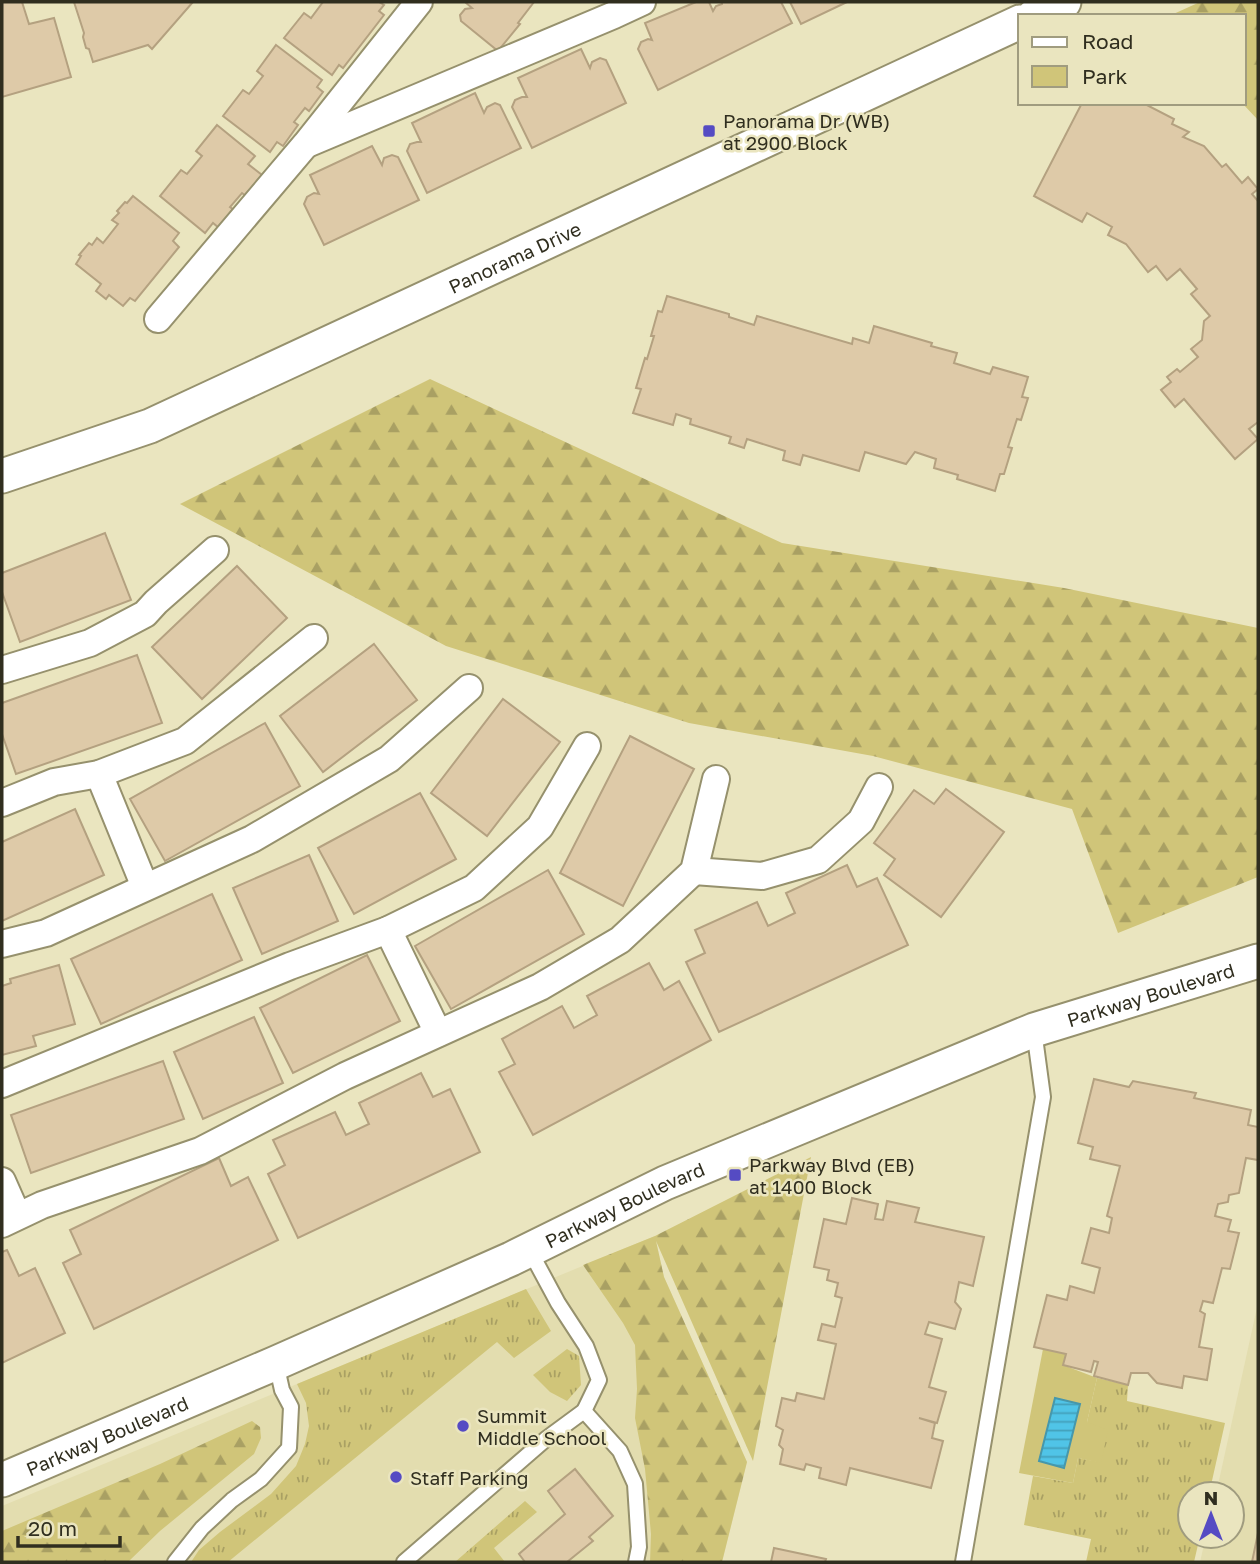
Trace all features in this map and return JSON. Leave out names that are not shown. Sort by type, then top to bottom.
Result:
[{"type":"street","points":[[158,319],[306,144],[419,2]]},
{"type":"street","points":[[306,144],[642,2]]},
{"type":"street","points":[[1038,14],[1064,2]]},
{"type":"street","name":"Panorama Drive","points":[[2,476],[150,426],[1018,23]]},
{"type":"street","points":[[2,670],[90,643],[145,614],[215,550]]},
{"type":"street","points":[[2,803],[54,782],[99,775],[185,741],[314,638]]},
{"type":"street","points":[[2,944],[46,933],[252,839],[389,759],[469,688]]},
{"type":"street","points":[[2,1084],[290,966],[388,930],[474,888],[540,827],[587,746]]},
{"type":"street","points":[[99,775],[145,887]]},
{"type":"street","points":[[2,1181],[9,1219],[42,1205],[200,1151],[345,1076],[540,987],[620,940],[694,871],[716,779]]},
{"type":"street","points":[[694,871],[762,876],[818,860],[861,821],[879,787]]},
{"type":"street","points":[[388,930],[438,1033]]},
{"type":"street","name":"Parkway Boulevard","points":[[2,1480],[530,1251],[664,1183],[1034,1030],[1258,961]]},
{"type":"lane","points":[[963,1562],[1043,1097],[1034,1030]]},
{"type":"lane","points":[[404,1562],[546,1439],[584,1411],[599,1380],[586,1346],[558,1303],[530,1251]]},
{"type":"lane","points":[[175,1562],[202,1528],[232,1500],[261,1479],[289,1448],[292,1407],[282,1390],[276,1363]]},
{"type":"lane","points":[[584,1411],[620,1451],[635,1484],[639,1547],[636,1562]]},
{"type":"lane","points":[[626,1562],[639,1547]]},
{"type":"shaded area","name":"Summit Middle School","points":[[655,1236],[664,1277],[747,1462],[722,1562],[2,1562],[2,1506]]},
{"type":"shaded area","points":[[1258,1303],[1258,1562],[1200,1562],[1203,1550],[1246,1550],[1246,1480],[1219,1480]]},
{"type":"green space","points":[[1200,2],[1258,2],[1258,120],[1244,105],[1246,105],[1246,14],[1173,14]]},
{"type":"green space","points":[[430,379],[782,543],[1064,588],[1258,628],[1258,877],[1118,933],[1072,809],[873,756],[689,723],[446,646],[180,504]]},
{"type":"green space","points":[[811,1157],[753,1461],[656,1241],[664,1277],[747,1462],[722,1562],[650,1562],[651,1534],[645,1469],[635,1418],[635,1345],[583,1265],[655,1236]]},
{"type":"green space","points":[[526,1289],[551,1331],[514,1358],[497,1342],[228,1562],[191,1562],[199,1550],[220,1532],[271,1494],[296,1466],[309,1426],[306,1403],[297,1384]]},
{"type":"green space","points":[[567,1349],[579,1356],[581,1385],[567,1401],[550,1392],[533,1375]]},
{"type":"green space","points":[[1043,1349],[1066,1354],[1063,1365],[1097,1378],[1087,1422],[1108,1430],[1101,1463],[1078,1458],[1073,1483],[1019,1473]]},
{"type":"green space","points":[[1097,1378],[1128,1385],[1127,1401],[1225,1423],[1212,1480],[1176,1480],[1176,1550],[1197,1550],[1194,1562],[1086,1562],[1091,1539],[1024,1525],[1033,1476],[1073,1483],[1078,1458],[1100,1462],[1087,1422]]},
{"type":"green space","points":[[252,1421],[260,1427],[261,1438],[254,1454],[160,1531],[128,1562],[2,1562],[2,1531],[160,1464]]},
{"type":"green space","points":[[525,1501],[537,1512],[494,1548],[505,1562],[455,1562]]},
{"type":"water","points":[[1055,1398],[1080,1404],[1064,1468],[1039,1461]]},
{"type":"building","points":[[2,2],[22,2],[29,24],[54,18],[71,77],[2,97]]},
{"type":"building","points":[[74,2],[193,2],[152,49],[148,45],[93,62],[89,49],[86,48]]},
{"type":"building","points":[[323,2],[379,2],[384,5],[379,11],[384,15],[343,68],[339,65],[332,75],[284,38],[304,13],[311,18]]},
{"type":"building","points":[[465,2],[534,2],[498,51],[461,21],[460,15],[465,9],[472,8]]},
{"type":"building","points":[[696,2],[709,2],[713,11],[722,2],[781,2],[792,23],[658,90],[638,49],[641,42],[652,40],[645,23]]},
{"type":"building","points":[[790,2],[847,2],[801,24]]},
{"type":"building","points":[[276,45],[322,80],[317,87],[323,92],[309,111],[305,108],[294,122],[298,125],[283,146],[277,142],[270,152],[223,116],[243,90],[249,94],[263,76],[257,71]]},
{"type":"building","points":[[581,49],[590,68],[592,62],[600,58],[606,60],[626,103],[532,148],[512,107],[515,100],[527,97],[518,78]]},
{"type":"building","points":[[475,93],[484,113],[487,107],[495,103],[500,105],[521,148],[427,193],[407,151],[410,144],[421,142],[412,123]]},
{"type":"building","points":[[1081,105],[1147,105],[1174,119],[1172,124],[1189,132],[1183,137],[1204,146],[1222,167],[1226,164],[1242,183],[1248,177],[1258,189],[1252,194],[1258,201],[1258,422],[1249,429],[1258,439],[1235,459],[1184,399],[1175,407],[1161,390],[1171,382],[1167,377],[1177,369],[1180,372],[1198,357],[1191,349],[1202,340],[1204,321],[1210,316],[1191,294],[1197,289],[1180,269],[1167,280],[1156,266],[1148,272],[1126,244],[1108,235],[1112,227],[1087,213],[1082,222],[1034,196]]},
{"type":"building","points":[[217,125],[255,156],[248,164],[262,175],[246,196],[242,193],[230,207],[234,210],[219,228],[213,223],[205,233],[160,196],[181,170],[187,174],[202,156],[196,151]]},
{"type":"building","points":[[372,146],[382,165],[384,158],[392,155],[398,157],[419,200],[324,245],[304,204],[307,197],[314,193],[319,194],[310,175]]},
{"type":"building","points":[[133,196],[179,233],[173,241],[179,247],[135,301],[130,298],[123,306],[109,295],[106,299],[96,291],[101,284],[76,264],[81,256],[79,255],[89,243],[92,245],[97,238],[103,243],[118,224],[112,220],[119,213],[117,211]]},
{"type":"building","points":[[667,296],[729,314],[729,317],[754,325],[757,316],[852,344],[853,338],[869,343],[874,326],[957,353],[954,363],[990,374],[993,367],[1028,377],[1022,397],[1028,398],[1021,420],[1017,419],[1008,447],[1012,448],[1004,474],[1000,474],[995,491],[957,479],[958,475],[934,468],[936,459],[915,452],[906,464],[865,452],[859,471],[803,455],[800,465],[783,460],[785,451],[747,439],[744,448],[729,443],[731,437],[690,424],[691,419],[676,414],[673,425],[633,413],[641,389],[636,388],[654,336],[651,336],[658,311],[662,312]]},
{"type":"building","points":[[105,533],[131,600],[20,642],[2,592],[2,573]]},
{"type":"building","points":[[237,566],[287,618],[202,699],[152,647]]},
{"type":"building","points":[[374,644],[417,700],[323,772],[280,716]]},
{"type":"building","points":[[137,655],[162,723],[16,774],[2,734],[2,703]]},
{"type":"building","points":[[503,699],[560,742],[487,836],[431,793]]},
{"type":"building","points":[[265,723],[300,786],[165,861],[130,799]]},
{"type":"building","points":[[630,736],[694,769],[623,906],[560,873]]},
{"type":"building","points":[[946,789],[1004,832],[941,917],[884,875],[895,859],[874,843],[914,790],[934,804]]},
{"type":"building","points":[[420,793],[456,859],[354,914],[318,848]]},
{"type":"building","points":[[75,809],[104,875],[2,921],[2,842]]},
{"type":"building","points":[[309,855],[338,921],[262,954],[233,888]]},
{"type":"building","points":[[847,865],[857,887],[877,878],[908,945],[719,1032],[686,962],[705,953],[695,930],[757,902],[768,926],[795,913],[786,893]]},
{"type":"building","points":[[548,870],[584,934],[451,1009],[415,946]]},
{"type":"building","points":[[212,894],[242,960],[101,1024],[71,959]]},
{"type":"building","points":[[367,955],[400,1021],[293,1073],[260,1008]]},
{"type":"building","points":[[649,963],[664,990],[679,981],[711,1040],[533,1135],[499,1072],[515,1064],[502,1039],[562,1006],[574,1028],[597,1015],[587,996]]},
{"type":"building","points":[[59,965],[75,1024],[33,1036],[36,1046],[2,1055],[2,986],[11,983],[10,979]]},
{"type":"building","points":[[254,1017],[283,1083],[203,1119],[174,1052]]},
{"type":"building","points":[[163,1061],[184,1119],[31,1173],[11,1115]]},
{"type":"building","points":[[421,1073],[433,1097],[450,1089],[480,1152],[298,1238],[268,1174],[285,1165],[273,1140],[335,1112],[346,1135],[369,1124],[359,1103]]},
{"type":"building","points":[[1094,1079],[1129,1087],[1133,1081],[1196,1093],[1194,1098],[1251,1110],[1248,1125],[1258,1127],[1258,1160],[1246,1158],[1239,1193],[1229,1195],[1228,1202],[1218,1204],[1215,1216],[1231,1220],[1228,1231],[1239,1233],[1230,1269],[1222,1268],[1213,1303],[1203,1301],[1200,1311],[1205,1314],[1199,1347],[1212,1349],[1207,1380],[1184,1376],[1182,1388],[1157,1383],[1148,1373],[1131,1373],[1128,1385],[1094,1376],[1098,1362],[1094,1361],[1091,1372],[1063,1365],[1066,1354],[1034,1347],[1047,1295],[1067,1300],[1070,1286],[1094,1293],[1100,1268],[1082,1263],[1091,1228],[1109,1233],[1112,1218],[1107,1216],[1120,1166],[1090,1159],[1093,1147],[1078,1143]]},
{"type":"building","points":[[219,1158],[231,1186],[248,1177],[278,1240],[94,1329],[63,1263],[81,1254],[70,1230]]},
{"type":"building","points":[[852,1198],[878,1204],[875,1219],[883,1220],[887,1201],[919,1208],[915,1222],[984,1237],[973,1286],[959,1282],[955,1302],[961,1309],[955,1329],[929,1322],[925,1334],[942,1339],[929,1387],[946,1392],[937,1423],[919,1418],[935,1423],[932,1438],[943,1441],[931,1488],[850,1468],[846,1485],[819,1478],[821,1468],[806,1464],[804,1470],[780,1464],[783,1449],[779,1445],[783,1430],[776,1426],[782,1398],[795,1401],[797,1393],[824,1399],[836,1344],[818,1340],[822,1324],[835,1327],[842,1298],[835,1296],[838,1283],[827,1280],[829,1270],[814,1267],[824,1219],[846,1224]]},
{"type":"building","points":[[7,1250],[19,1276],[35,1268],[65,1333],[2,1363],[2,1252]]},
{"type":"building","points":[[575,1469],[613,1516],[589,1537],[593,1541],[567,1562],[525,1562],[519,1554],[565,1514],[548,1491]]},
{"type":"building","points":[[1258,1533],[1258,1562],[1252,1562]]},
{"type":"building","points":[[774,1548],[826,1559],[825,1562],[771,1562]]},
{"type":"place","name":"Panorama Dr (WB) at 2900 Block","points":[[709,131]]},
{"type":"place","name":"Parkway Blvd (EB) at 1400 Block","points":[[735,1175]]},
{"type":"place","name":"Summit Middle School","points":[[463,1426]]},
{"type":"place","name":"Staff Parking","points":[[396,1477]]}]
